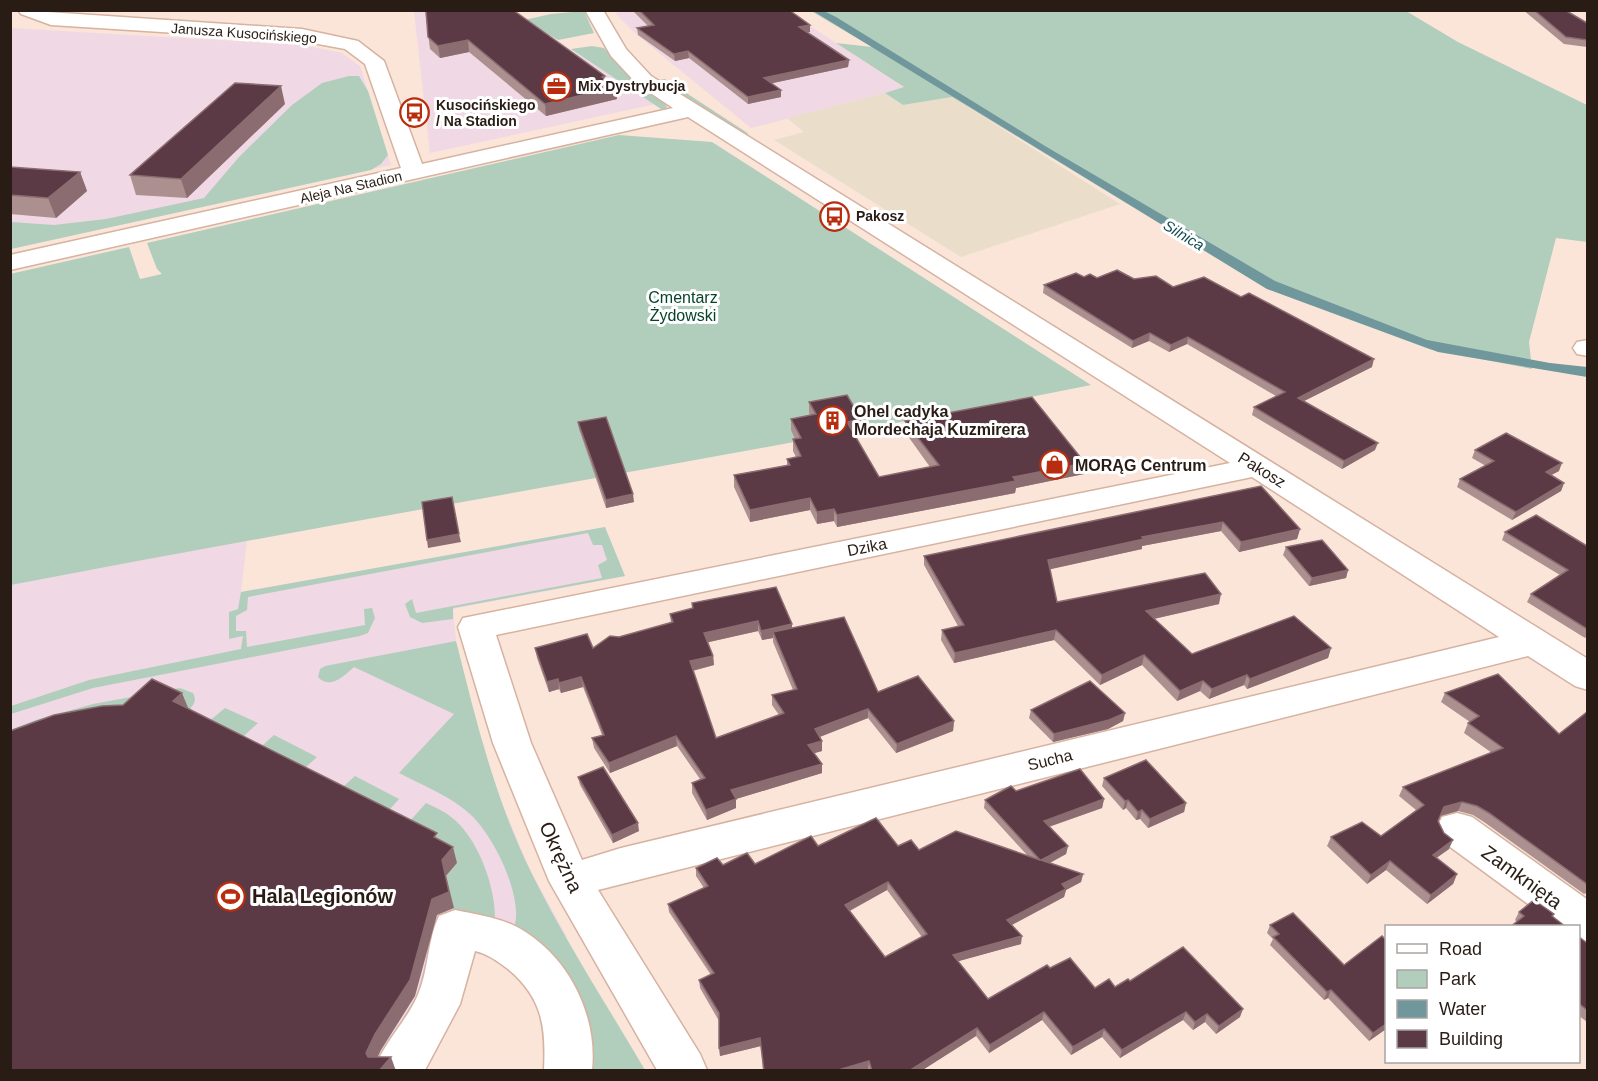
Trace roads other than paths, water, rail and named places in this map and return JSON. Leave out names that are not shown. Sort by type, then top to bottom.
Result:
[{"type":"street","name":"Janusza Kusocińskiego","points":[[27,10],[51,19],[302,35],[351,45],[374,61],[414,172]]},
{"type":"street","name":"Pakosz","points":[[594,10],[612,44],[644,80],[1587,677]]},
{"type":"street","name":"Aleja Na Stadion","points":[[10,263],[691,110]]},
{"type":"street","name":"Dzika","points":[[476,627],[1257,467]]},
{"type":"street","name":"Okrężna","points":[[476,627],[512,743],[570,881],[683,1071]]},
{"type":"street","name":"Sucha","points":[[570,881],[621,865],[1532,642]]},
{"type":"street","name":"Zamknięta","points":[[1457,829],[1587,924]]},
{"type":"street","points":[[398,1071],[426,1028],[441,998],[450,972],[455,929],[501,941],[523,954],[549,981],[565,1020],[570,1042],[568,1071]]},
{"type":"water","name":"Silnica","points":[[813,11],[824,11],[836,17],[1045,146],[1275,281],[1427,340],[1550,363],[1587,367],[1587,377],[1438,352],[1267,289]]},
{"type":"place","name":"Mix Dystrybucja","points":[[557,86]]},
{"type":"place","name":"Kusocińskiego / Na Stadion","points":[[415,113]]},
{"type":"place","name":"Pakosz","points":[[835,216]]},
{"type":"place","name":"Ohel cadyka Mordechaja Kuzmirera","points":[[833,420]]},
{"type":"place","name":"MORĄG Centrum","points":[[1054,465]]},
{"type":"place","name":"Hala Legionów","points":[[231,896]]},
{"type":"park label","name":"Cmentarz Żydowski","points":[[683,306]]}]
